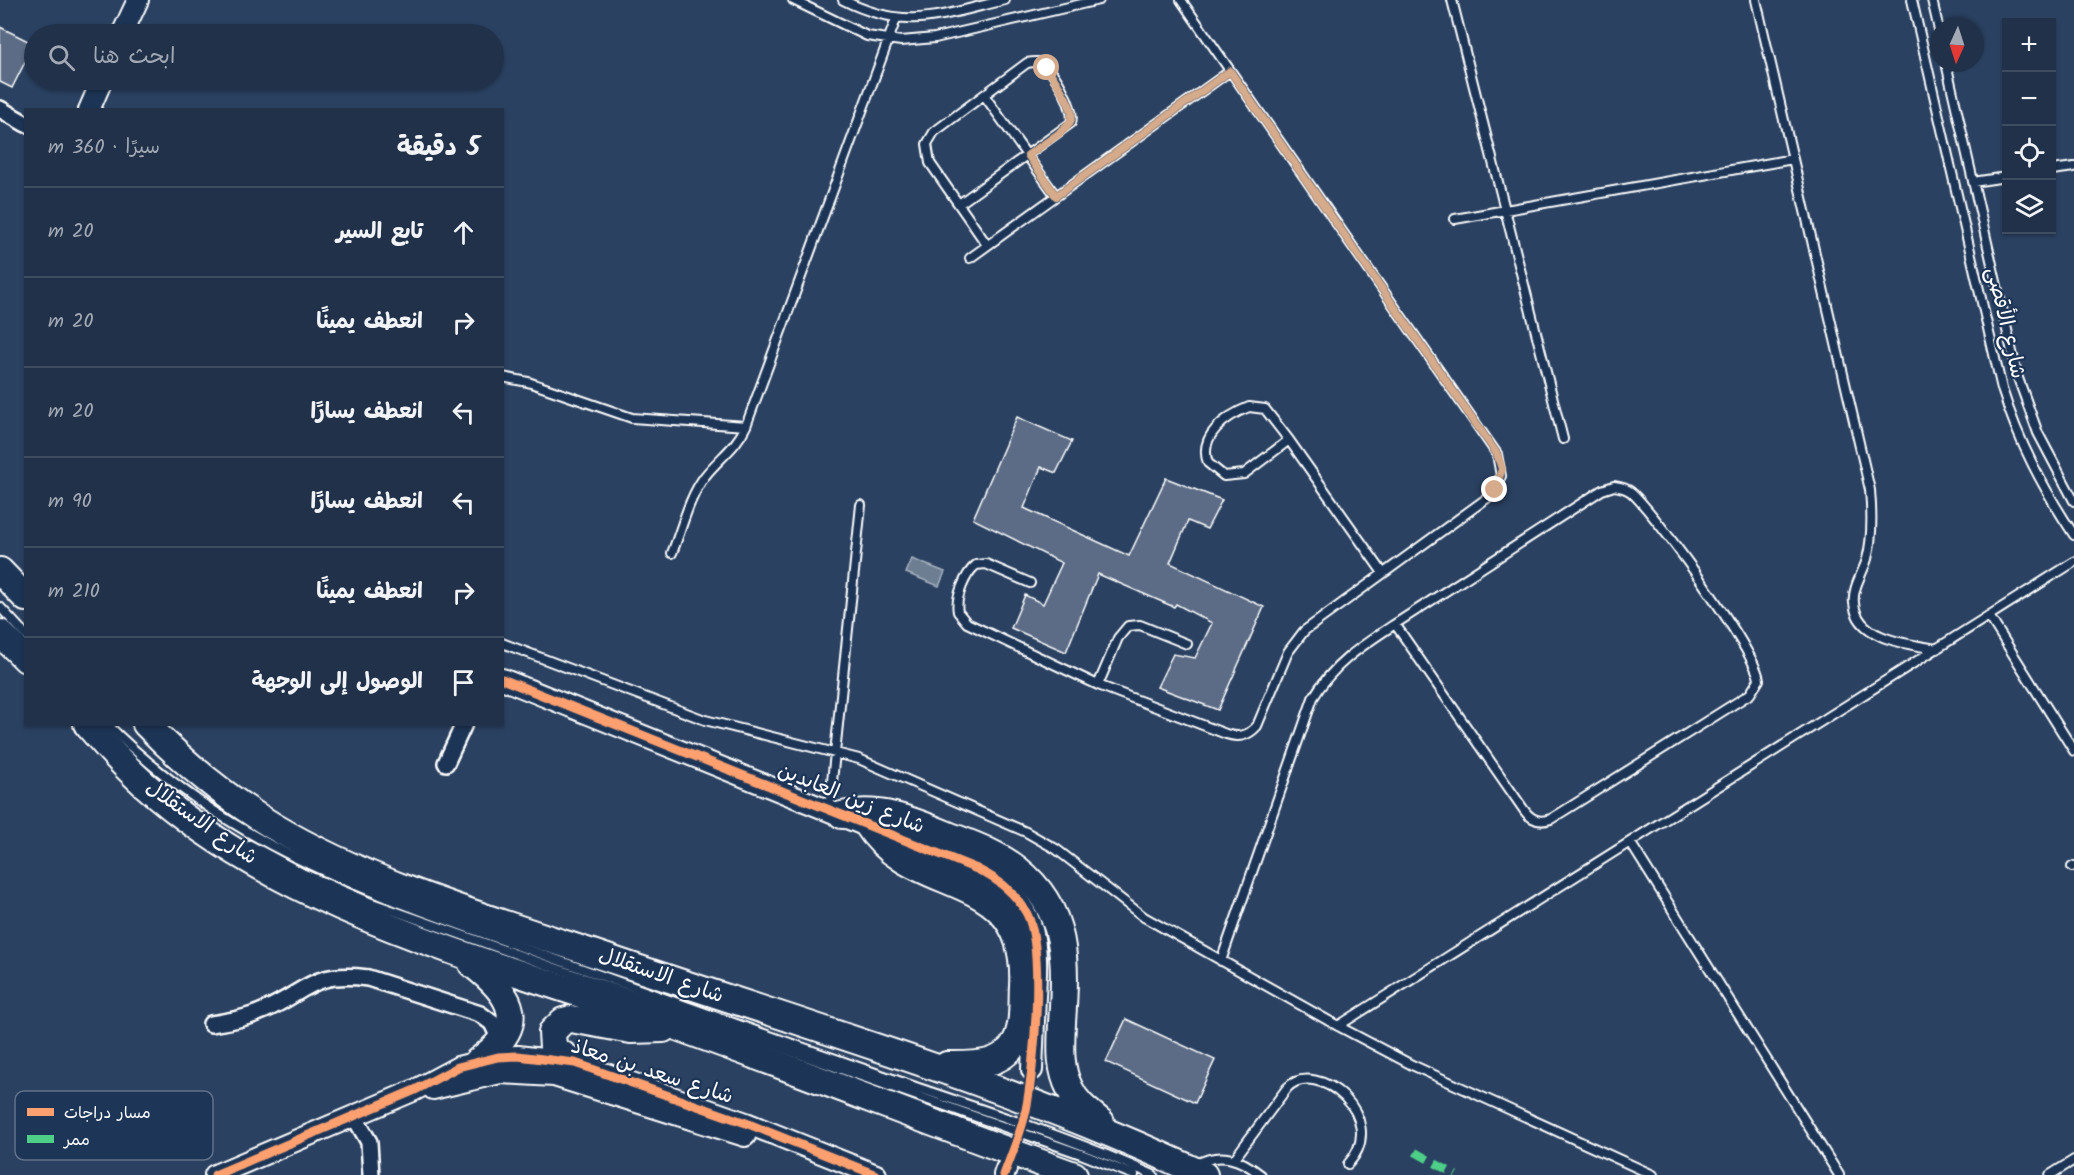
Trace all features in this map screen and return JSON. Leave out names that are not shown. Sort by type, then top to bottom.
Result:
[{"type":"highway","points":[[0,571],[24,596]]},
{"type":"highway","points":[[0,633],[24,657]]},
{"type":"highway","name":"شارع الاستقلال","points":[[89,726],[143,784],[222,843],[325,900],[453,949],[675,1026],[1074,1175]]},
{"type":"highway","name":"شارع الاستقلال","points":[[148,726],[168,747],[272,825],[347,862],[464,909],[929,1064],[1118,1135],[1197,1172]]},
{"type":"highway","points":[[836,812],[884,813],[936,830],[1003,859],[1031,882],[1052,911],[1063,946],[1065,984],[1060,1056],[1066,1079],[1084,1109],[1118,1135]]},
{"type":"highway","points":[[867,824],[881,843],[899,858],[991,902],[1009,920],[1021,944],[1024,970],[1020,1031],[1008,1052],[987,1064],[929,1064]]},
{"type":"highway","points":[[453,949],[494,981],[506,997],[510,1016],[501,1042],[478,1061]]},
{"type":"highway","points":[[575,1063],[558,1054],[553,1048],[552,1032],[563,1021],[571,1019],[631,1030],[675,1026]]},
{"type":"street","points":[[127,24],[138,0]]},
{"type":"street","points":[[90,108],[98,90]]},
{"type":"street","points":[[0,109],[24,122]]},
{"type":"street","name":"شارع زين العابدين","points":[[504,680],[867,824],[985,873],[1007,887],[1018,900],[1034,930],[1037,947],[1032,1070]]},
{"type":"street","points":[[446,763],[463,726]]},
{"type":"street","points":[[211,1024],[252,1016],[306,985],[336,976],[368,978],[480,1014],[492,1023],[501,1042]]},
{"type":"street","points":[[480,1014],[497,1006],[506,997]]},
{"type":"street","name":"شارع سعد بن معاذ","points":[[215,1175],[415,1090],[440,1075],[478,1061],[518,1056],[575,1063],[784,1143],[876,1175]]},
{"type":"street","name":"شارع سعد بن معاذ","points":[[415,1090],[435,1089],[500,1073],[554,1076],[784,1143],[845,1175]]},
{"type":"street","points":[[354,1116],[369,1142],[370,1175]]},
{"type":"lane","points":[[794,0],[852,30],[886,40],[918,41],[1082,2],[1099,0]]},
{"type":"lane","points":[[843,0],[873,13],[896,19],[929,17],[1005,0]]},
{"type":"lane","points":[[1030,583],[986,564],[976,565],[969,573],[958,598],[958,612],[968,623],[1098,685],[1226,734],[1240,737],[1247,735],[1257,726],[1288,652],[1304,631],[1490,496],[1501,476],[1500,461],[1180,0]]},
{"type":"lane","points":[[1452,0],[1563,439]]},
{"type":"lane","points":[[1756,0],[1870,490],[1872,528],[1867,559],[1853,602],[1857,617],[1866,628],[1880,635],[1937,649]]},
{"type":"lane","name":"شارع الأقصى","points":[[1912,0],[2001,389],[2030,464],[2074,535]]},
{"type":"lane","points":[[1932,0],[1936,18]]},
{"type":"lane","points":[[672,553],[698,486],[706,474],[739,441],[746,426],[886,40],[896,19]]},
{"type":"lane","points":[[959,204],[1067,127],[1073,117],[1071,105],[1047,68],[1040,63],[1027,63],[934,132],[927,144],[930,163],[987,245]]},
{"type":"lane","points":[[970,258],[1230,71]]},
{"type":"lane","name":"شارع الأقصى","points":[[1948,72],[2018,378],[2038,433],[2074,501]]},
{"type":"lane","points":[[984,95],[1056,196]]},
{"type":"lane","points":[[1455,219],[1505,208],[1793,159]]},
{"type":"lane","points":[[2056,169],[2074,167]]},
{"type":"lane","points":[[1973,182],[2002,178]]},
{"type":"lane","points":[[504,378],[528,382],[632,418],[746,426]]},
{"type":"lane","points":[[1288,441],[1238,476],[1218,473],[1208,463],[1204,450],[1212,432],[1244,409],[1254,406],[1269,413],[1383,573]]},
{"type":"lane","points":[[1221,961],[1313,698],[1327,677],[1340,663],[1395,624],[1602,490],[1621,487],[1633,493],[1690,566],[1736,634],[1757,669],[1759,680],[1758,686],[1750,694],[1551,819],[1540,821],[1528,816],[1395,624]]},
{"type":"lane","points":[[836,812],[835,751],[861,505]]},
{"type":"lane","points":[[1338,1026],[2074,562]]},
{"type":"lane","points":[[0,607],[24,633]]},
{"type":"lane","points":[[1989,616],[2074,751]]},
{"type":"lane","points":[[0,619],[24,645]]},
{"type":"lane","points":[[1098,685],[1118,638],[1128,626],[1140,625],[1187,644]]},
{"type":"lane","points":[[504,644],[705,720],[835,751],[882,768],[1041,840],[1144,917],[1338,1026],[1412,1065],[1653,1175]]},
{"type":"lane","points":[[98,726],[147,773]]},
{"type":"lane","points":[[109,726],[143,759],[195,800],[254,838],[306,865],[452,922],[1011,1121],[1153,1175]]},
{"type":"lane","points":[[1630,842],[1839,1175]]},
{"type":"lane","points":[[245,843],[304,874],[369,902],[1082,1154],[1134,1175]]},
{"type":"lane","points":[[1235,1158],[1287,1088],[1296,1080],[1307,1077],[1323,1083],[1346,1099],[1358,1113],[1363,1131],[1362,1141],[1348,1164]]},
{"type":"lane","points":[[1197,1172],[1206,1159],[1235,1158],[1261,1175]]},
{"type":"lane","points":[[2050,1175],[2074,1160]]},
{"type":"water","points":[[912,559],[945,572],[939,586],[906,573]]},
{"type":"building","points":[[0,27],[24,39],[24,64],[12,88],[0,82]]},
{"type":"building","points":[[1017,417],[1072,441],[1056,473],[1041,467],[1024,508],[1129,556],[1166,478],[1222,500],[1207,529],[1188,521],[1170,563],[1264,607],[1218,710],[1157,687],[1173,654],[1195,658],[1212,623],[1176,604],[1174,607],[1098,574],[1066,652],[1011,628],[1025,595],[1043,604],[1062,563],[973,519]]},
{"type":"building","points":[[1126,1019],[1215,1060],[1195,1103],[1106,1062]]},
{"type":"tunnel","points":[[1009,1163],[1026,1110],[1032,1070]]},
{"type":"marked path","points":[[1415,1152],[1456,1175]]},
{"type":"cycle path","points":[[504,680],[977,869],[1012,893],[1023,906],[1032,931],[1037,981],[1035,1040],[1026,1110],[1004,1175]]},
{"type":"cycle path","points":[[215,1175],[415,1090],[458,1067],[498,1057],[518,1056],[575,1063],[746,1123],[876,1175]]},
{"type":"route","points":[[1047,68],[1071,105],[1073,117],[1067,127],[1028,155],[1056,196],[1230,71],[1497,454],[1502,469],[1499,484],[1495,490]]}]
